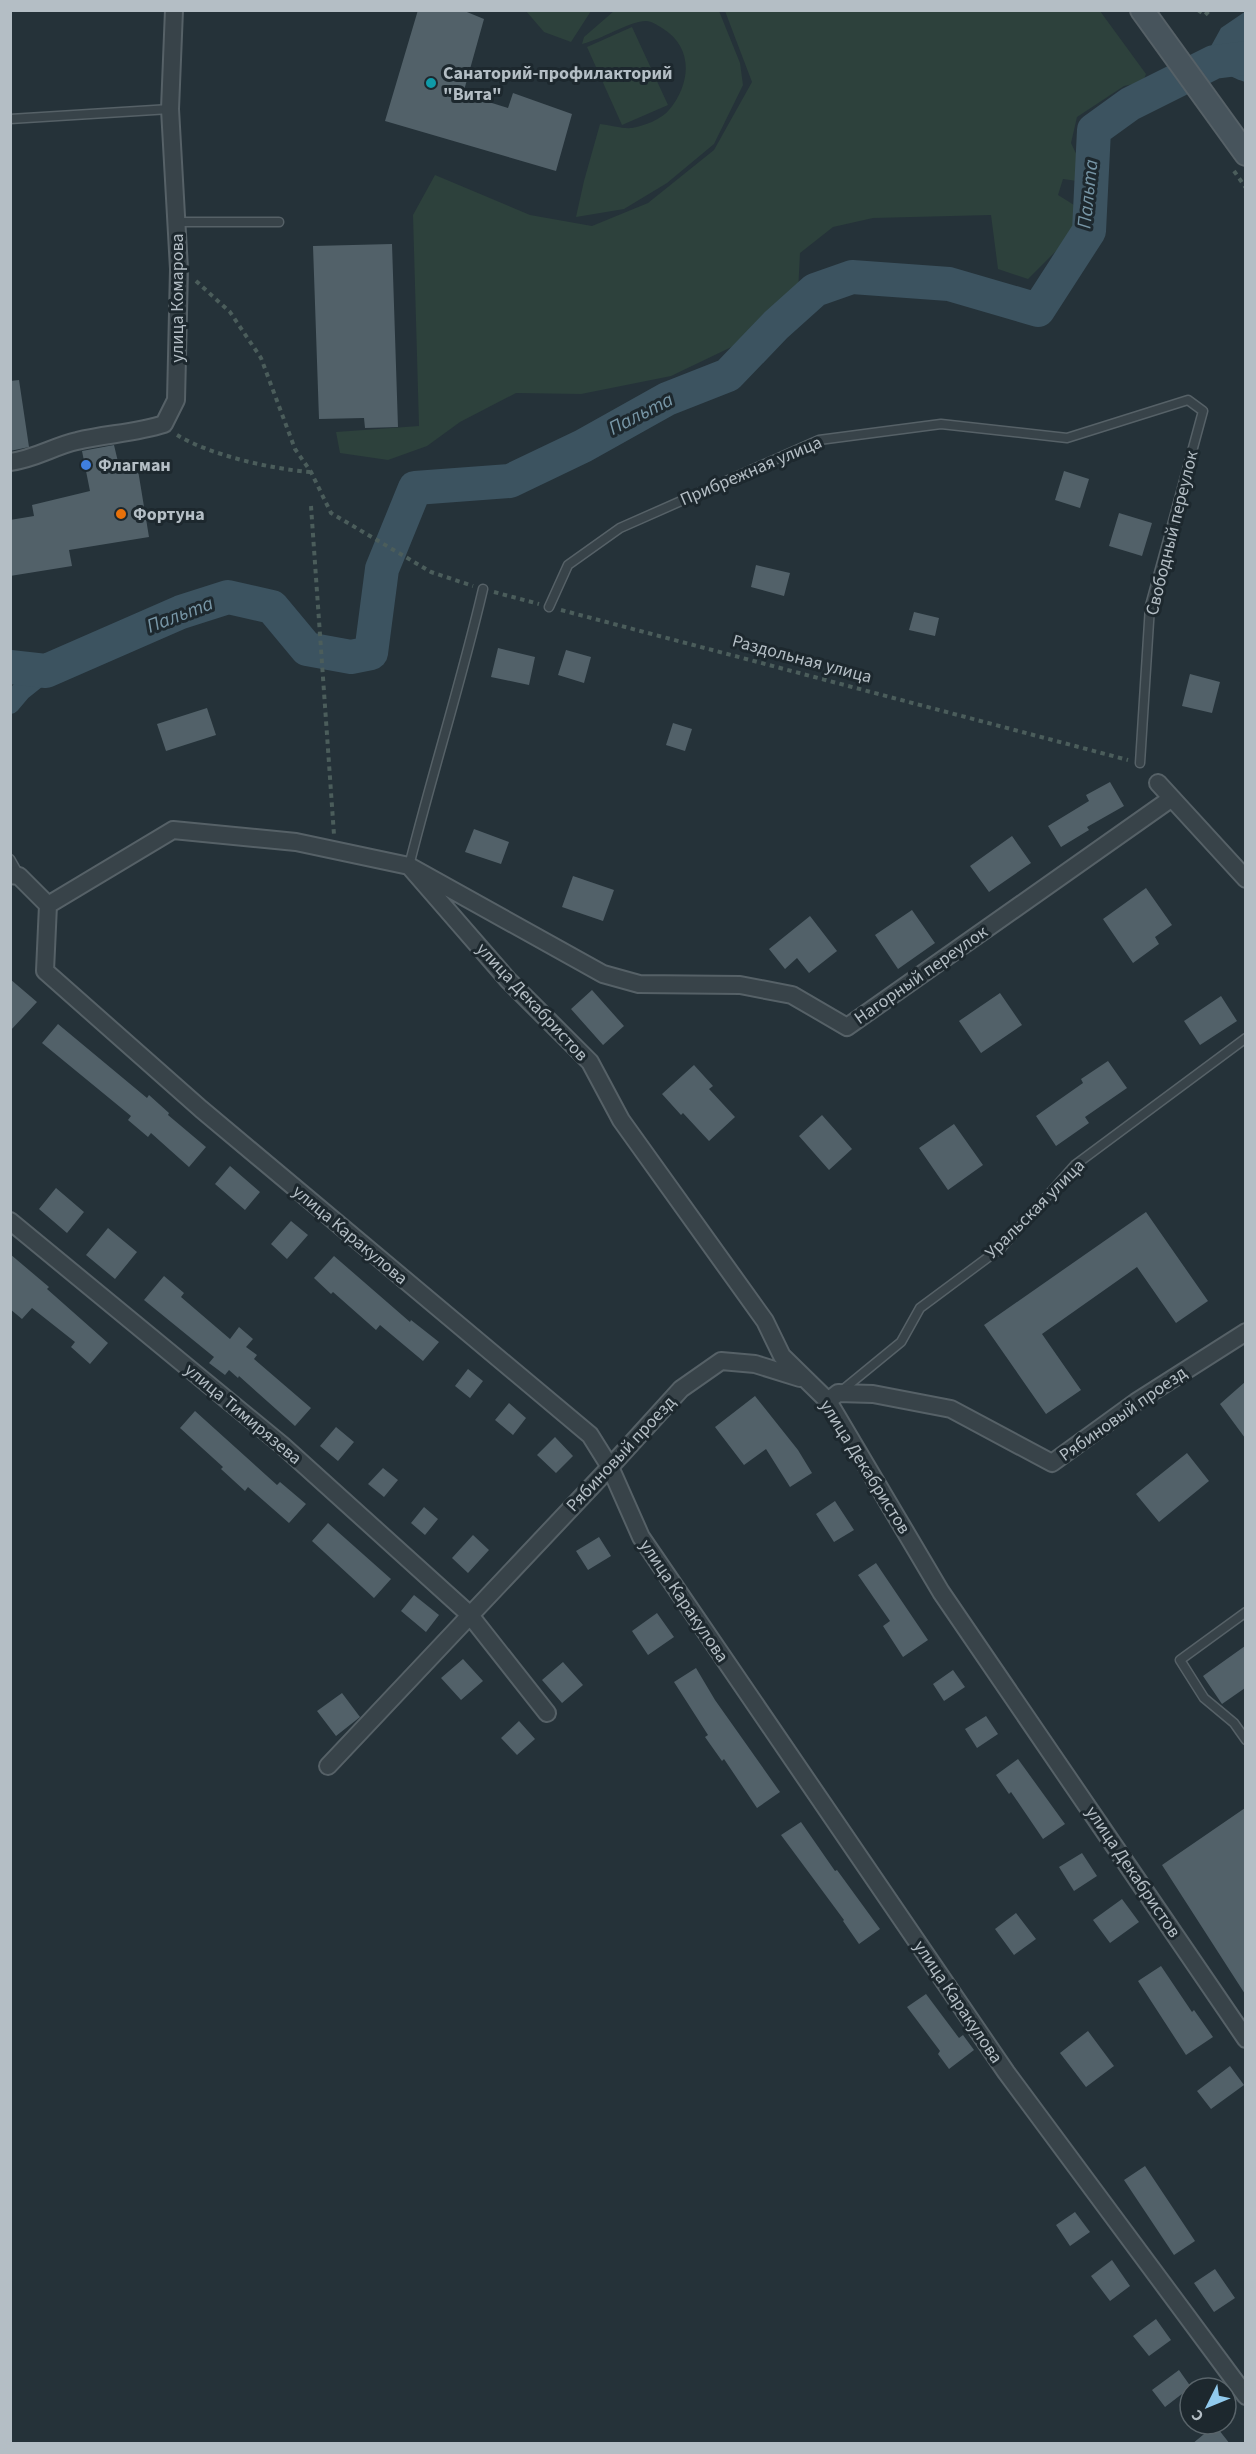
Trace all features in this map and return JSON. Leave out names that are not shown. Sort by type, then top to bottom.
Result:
[{"type":"main road","points":[[1148,18],[1245,154]]},
{"type":"street","name":"улица Комарова","points":[[164,424],[176,400],[179,269],[170,109],[174,10]]},
{"type":"street","points":[[10,462],[29,460],[75,441],[146,430],[164,424]]},
{"type":"street","points":[[1158,783],[1245,879]]},
{"type":"street","name":"Нагорный переулок","points":[[409,866],[603,974],[639,984],[740,985],[792,995],[847,1027],[1172,798]]},
{"type":"street","points":[[15,875],[48,905],[173,830],[296,842],[409,866]]},
{"type":"street","name":"улица Декабристов","points":[[409,866],[508,980],[590,1062],[621,1120],[765,1321],[782,1356],[803,1378],[833,1397],[941,1592],[1245,2038]]},
{"type":"street","name":"улица Каракулова","points":[[48,905],[45,971],[201,1109],[590,1435],[610,1467],[641,1538],[1006,2072],[1245,2396]]},
{"type":"street","name":"улица Тимирязева","points":[[10,1221],[282,1445],[469,1614],[547,1713]]},
{"type":"street","name":"Рябиновый проезд","points":[[833,1397],[873,1394],[951,1409],[1052,1463],[1136,1402],[1245,1332]]},
{"type":"street","name":"Рябиновый проезд","points":[[328,1766],[681,1389],[721,1361],[755,1364],[803,1378]]},
{"type":"lane","points":[[10,118],[170,109]]},
{"type":"lane","points":[[177,222],[279,222]]},
{"type":"lane","name":"Прибрежная улица","points":[[549,607],[568,565],[620,528],[819,440],[941,424],[1067,438],[1188,400],[1203,411]]},
{"type":"lane","name":"Свободный переулок","points":[[1140,763],[1150,606],[1203,411]]},
{"type":"lane","points":[[409,866],[466,662],[483,590]]},
{"type":"lane","points":[[10,859],[15,875]]},
{"type":"lane","name":"Уральская улица","points":[[833,1397],[901,1341],[920,1308],[1002,1247],[1075,1165],[1245,1038]]},
{"type":"lane","points":[[1245,1612],[1180,1660],[1204,1698],[1234,1723],[1245,1740]]},
{"type":"path","points":[[1198,10],[1205,15],[1210,10]]},
{"type":"path","name":"Раздольная улица","points":[[179,269],[199,283],[230,312],[261,358],[295,449],[311,472],[331,513],[431,572],[483,590],[1140,763]]},
{"type":"path","points":[[164,424],[178,436],[209,449],[285,470],[311,472]]},
{"type":"path","points":[[311,506],[334,829]]},
{"type":"green space","points":[[526,11],[591,11],[571,42],[544,32]]},
{"type":"green space","points":[[614,11],[719,11],[740,63],[743,85],[714,144],[667,183],[624,209],[576,217],[600,124],[632,128],[657,119],[669,110],[676,100],[685,78],[686,66],[680,45],[662,28],[650,22],[631,24],[582,44],[584,37]]},
{"type":"green space","points":[[725,11],[1100,11],[1146,74],[1143,82],[1124,86],[1077,117],[1071,143],[1080,162],[1077,181],[1063,179],[1058,195],[1078,208],[1082,217],[1083,231],[1067,240],[1028,279],[998,269],[991,215],[873,218],[833,227],[800,253],[798,293],[744,341],[671,376],[581,394],[516,393],[460,422],[427,446],[388,460],[340,453],[336,432],[419,426],[413,215],[435,175],[530,215],[592,226],[648,203],[714,150],[752,82]]},
{"type":"green space","points":[[632,27],[668,105],[622,125],[587,47]]},
{"type":"water","points":[[1246,11],[1245,82],[1232,77],[1223,70],[1215,61],[1210,48],[1221,28]]},
{"type":"building","name":"Санаторий-профилакторий \"Вита\"","points":[[418,10],[462,10],[484,19],[463,94],[508,108],[513,93],[572,114],[556,171],[385,121]]},
{"type":"building","points":[[392,244],[398,427],[365,428],[364,418],[319,419],[313,246]]},
{"type":"building","points":[[19,380],[29,447],[10,451],[10,381]]},
{"type":"building","points":[[114,445],[119,466],[137,464],[149,537],[69,550],[72,566],[10,576],[10,520],[34,516],[32,505],[90,491],[82,451]]},
{"type":"building","points":[[1064,471],[1089,479],[1080,508],[1055,500]]},
{"type":"building","points":[[1119,513],[1152,523],[1142,556],[1109,546]]},
{"type":"building","points":[[756,565],[790,573],[784,596],[751,587]]},
{"type":"building","points":[[914,612],[939,618],[935,636],[909,630]]},
{"type":"building","points":[[498,648],[535,657],[529,685],[491,677]]},
{"type":"building","points":[[566,650],[591,657],[584,683],[558,675]]},
{"type":"building","points":[[1190,674],[1220,682],[1212,713],[1182,706]]},
{"type":"building","points":[[207,708],[216,735],[166,751],[157,724]]},
{"type":"building","points":[[673,723],[692,729],[685,751],[666,745]]},
{"type":"building","points":[[1110,782],[1124,806],[1087,827],[1089,830],[1061,847],[1048,826],[1089,801],[1086,795]]},
{"type":"building","points":[[474,829],[509,842],[501,864],[465,852]]},
{"type":"building","points":[[1012,836],[1031,863],[989,892],[970,866]]},
{"type":"building","points":[[573,876],[614,890],[603,921],[562,907]]},
{"type":"building","points":[[1146,888],[1172,925],[1155,937],[1159,944],[1133,963],[1103,919]]},
{"type":"building","points":[[912,910],[935,943],[898,969],[875,935]]},
{"type":"building","points":[[810,916],[837,951],[809,973],[797,958],[785,969],[769,949]]},
{"type":"building","points":[[10,979],[37,1002],[10,1031]]},
{"type":"building","points":[[592,990],[624,1026],[603,1045],[571,1009]]},
{"type":"building","points":[[1000,993],[1022,1025],[981,1053],[959,1021]]},
{"type":"building","points":[[1221,996],[1237,1021],[1200,1045],[1184,1021]]},
{"type":"building","points":[[58,1024],[147,1098],[149,1095],[169,1113],[168,1115],[206,1147],[189,1167],[151,1133],[148,1137],[128,1120],[131,1116],[42,1043]]},
{"type":"building","points":[[1108,1061],[1127,1088],[1085,1117],[1089,1123],[1056,1146],[1036,1116],[1083,1083],[1081,1079]]},
{"type":"building","points":[[694,1065],[713,1086],[709,1089],[735,1117],[709,1141],[662,1094]]},
{"type":"building","points":[[822,1115],[852,1149],[829,1170],[799,1136]]},
{"type":"building","points":[[954,1124],[983,1165],[948,1190],[919,1148]]},
{"type":"building","points":[[230,1166],[260,1192],[245,1210],[215,1184]]},
{"type":"building","points":[[56,1188],[84,1212],[67,1233],[39,1209]]},
{"type":"building","points":[[1146,1212],[1208,1301],[1176,1323],[1137,1267],[1042,1334],[1081,1390],[1046,1414],[984,1325]]},
{"type":"building","points":[[291,1221],[308,1235],[287,1259],[271,1244]]},
{"type":"building","points":[[108,1228],[137,1252],[115,1279],[86,1255]]},
{"type":"building","points":[[10,1254],[108,1343],[90,1364],[71,1347],[75,1342],[32,1308],[22,1319],[10,1309]]},
{"type":"building","points":[[334,1256],[410,1322],[411,1320],[439,1342],[423,1361],[380,1325],[376,1330],[314,1278]]},
{"type":"building","points":[[164,1276],[184,1293],[181,1297],[230,1339],[239,1327],[253,1339],[246,1347],[257,1355],[254,1359],[311,1408],[295,1426],[239,1376],[238,1378],[229,1370],[225,1375],[209,1363],[214,1357],[144,1300]]},
{"type":"building","points":[[468,1369],[483,1381],[470,1398],[455,1386]]},
{"type":"building","points":[[1245,1382],[1245,1438],[1220,1404]]},
{"type":"building","points":[[755,1396],[798,1450],[812,1473],[790,1487],[766,1449],[744,1465],[715,1427]]},
{"type":"building","points":[[509,1403],[526,1418],[513,1435],[495,1420]]},
{"type":"building","points":[[195,1411],[277,1485],[280,1482],[306,1504],[289,1523],[248,1487],[245,1491],[221,1469],[223,1467],[180,1428]]},
{"type":"building","points":[[336,1427],[354,1442],[338,1461],[320,1446]]},
{"type":"building","points":[[555,1437],[573,1456],[556,1473],[537,1455]]},
{"type":"building","points":[[1187,1453],[1209,1481],[1159,1522],[1136,1494]]},
{"type":"building","points":[[383,1468],[398,1480],[384,1497],[368,1484]]},
{"type":"building","points":[[835,1501],[854,1530],[834,1542],[816,1514]]},
{"type":"building","points":[[424,1507],[438,1519],[425,1535],[411,1523]]},
{"type":"building","points":[[328,1523],[391,1579],[374,1598],[312,1541]]},
{"type":"building","points":[[473,1535],[489,1550],[468,1573],[452,1558]]},
{"type":"building","points":[[599,1537],[611,1556],[588,1570],[576,1551]]},
{"type":"building","points":[[876,1563],[928,1640],[903,1657],[883,1626],[890,1621],[858,1575]]},
{"type":"building","points":[[414,1595],[439,1615],[426,1632],[401,1611]]},
{"type":"building","points":[[657,1613],[674,1637],[648,1655],[632,1631]]},
{"type":"building","points":[[1245,1646],[1245,1688],[1222,1704],[1203,1676]]},
{"type":"building","points":[[463,1659],[483,1681],[461,1700],[441,1678]]},
{"type":"building","points":[[563,1662],[583,1685],[562,1703],[542,1680]]},
{"type":"building","points":[[696,1668],[715,1700],[780,1792],[757,1808],[724,1759],[722,1761],[705,1737],[708,1735],[674,1682]]},
{"type":"building","points":[[953,1670],[965,1687],[944,1701],[933,1684]]},
{"type":"building","points":[[342,1693],[360,1717],[336,1736],[317,1711]]},
{"type":"building","points":[[986,1716],[998,1734],[977,1748],[965,1729]]},
{"type":"building","points":[[519,1721],[535,1739],[517,1755],[501,1738]]},
{"type":"building","points":[[1018,1759],[1065,1824],[1043,1839],[1011,1792],[1009,1794],[996,1775]]},
{"type":"building","points":[[1245,1808],[1245,1994],[1162,1865]]},
{"type":"building","points":[[801,1822],[880,1929],[859,1944],[781,1835]]},
{"type":"building","points":[[1082,1853],[1097,1876],[1074,1891],[1059,1867]]},
{"type":"building","points":[[1122,1899],[1139,1922],[1110,1943],[1093,1920]]},
{"type":"building","points":[[1016,1913],[1036,1939],[1014,1955],[995,1929]]},
{"type":"building","points":[[1161,1966],[1192,2012],[1194,2010],[1213,2037],[1186,2055],[1138,1981]]},
{"type":"building","points":[[926,1994],[959,2038],[963,2035],[974,2050],[949,2069],[938,2054],[940,2051],[907,2007]]},
{"type":"building","points":[[1088,2031],[1114,2066],[1086,2087],[1060,2053]]},
{"type":"building","points":[[1230,2066],[1244,2085],[1211,2109],[1197,2091]]},
{"type":"building","points":[[1145,2166],[1195,2241],[1174,2255],[1124,2180]]},
{"type":"building","points":[[1075,2212],[1090,2232],[1070,2246],[1056,2225]]},
{"type":"building","points":[[1112,2260],[1130,2286],[1110,2301],[1091,2276]]},
{"type":"building","points":[[1215,2269],[1235,2298],[1214,2312],[1194,2283]]},
{"type":"building","points":[[1156,2319],[1171,2340],[1149,2356],[1133,2336]]},
{"type":"building","points":[[1179,2370],[1183,2376],[1178,2376],[1178,2397],[1165,2407],[1152,2390]]},
{"type":"building","points":[[1202,2436],[1224,2436],[1230,2444],[1192,2444]]},
{"type":"waterway","name":"Пальта","points":[[10,667],[46,671],[181,612],[228,597],[272,607],[307,649],[351,657],[371,653],[382,569],[415,488],[510,481],[583,446],[667,399],[728,375],[776,325],[815,290],[852,277],[949,284],[1038,310],[1089,231],[1094,130],[1130,104],[1214,62],[1246,58]]},
{"type":"waterway","points":[[10,704],[21,691],[46,671]]},
{"type":"place","name":"Санаторий-профилакторий \"Вита\"","points":[[431,83]]},
{"type":"place","name":"Флагман","points":[[86,465]]},
{"type":"place","name":"Фортуна","points":[[121,514]]}]
